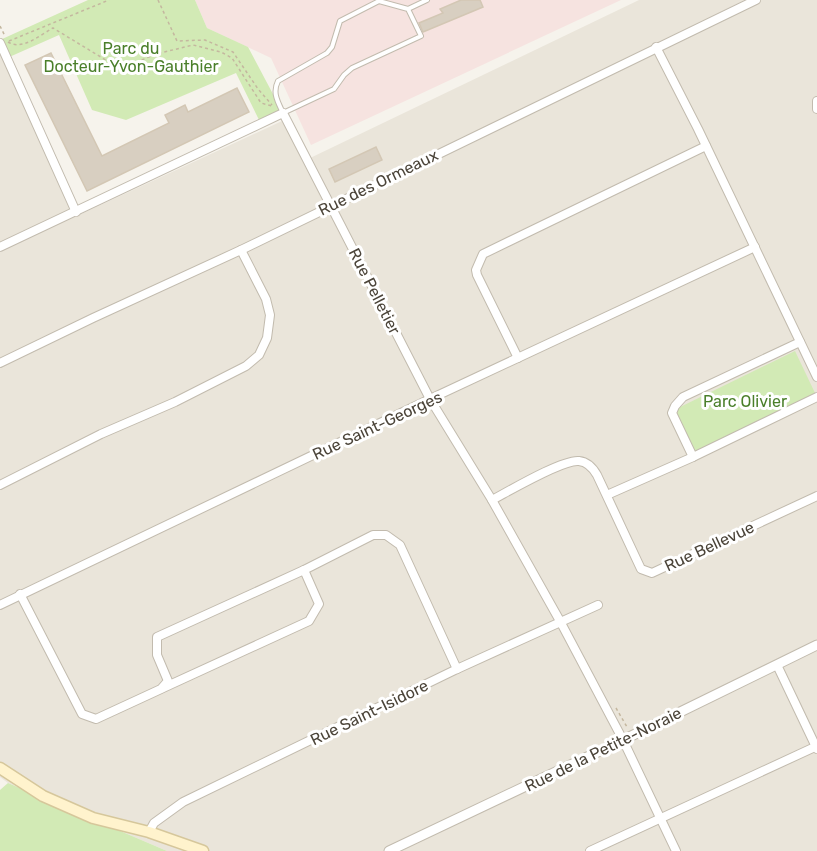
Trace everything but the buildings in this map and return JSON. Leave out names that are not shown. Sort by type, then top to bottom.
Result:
[{"type":"main road","points":[[0,768],[43,796],[93,818],[149,832],[203,851]]},
{"type":"street","name":"Rue des Ormeaux","points":[[0,363],[242,250],[756,0]]},
{"type":"street","points":[[4,42],[76,212]]},
{"type":"street","points":[[656,47],[817,377]]},
{"type":"street","points":[[817,101],[817,109]]},
{"type":"street","points":[[0,247],[283,113]]},
{"type":"street","name":"Rue Pelletier","points":[[283,113],[430,399],[492,500],[627,738],[676,851]]},
{"type":"street","points":[[518,358],[477,275],[476,270],[483,254],[706,146]]},
{"type":"street","name":"Rue Saint-Georges","points":[[0,604],[754,247]]},
{"type":"street","points":[[0,485],[101,434],[195,392],[246,366],[259,355],[267,338],[270,315],[266,299],[242,250]]},
{"type":"street","points":[[693,457],[672,413],[682,397],[800,342]]},
{"type":"street","points":[[607,495],[693,457],[817,397]]},
{"type":"street","name":"Rue Bellevue","points":[[492,500],[563,465],[579,461],[587,463],[592,467],[607,495],[641,569],[652,573],[817,496]]},
{"type":"street","points":[[160,689],[168,681],[157,655],[156,637],[304,570],[373,535],[386,536],[400,545],[457,669]]},
{"type":"street","points":[[20,594],[82,714],[96,719],[309,621],[319,604],[304,570]]},
{"type":"street","name":"Rue Saint-Isidore","points":[[149,832],[154,823],[183,802],[457,669],[598,605]]},
{"type":"street","name":"Rue de la Petite-Noraie","points":[[389,851],[817,645]]},
{"type":"street","points":[[590,851],[817,747],[777,665]]},
{"type":"lane","points":[[408,9],[422,36],[352,68],[334,89],[283,113],[275,96],[274,87],[278,81],[327,53],[332,47],[340,21],[379,1],[408,9],[427,0]]},
{"type":"path","points":[[4,42],[109,0]]},
{"type":"path","points":[[158,0],[177,41],[205,40],[233,51],[258,89],[273,106],[283,113]]},
{"type":"path","points":[[0,26],[4,42]]},
{"type":"path","points":[[4,42],[12,45],[23,44],[53,28],[109,62],[125,67],[156,54],[193,45],[221,52],[232,58],[261,103],[273,106]]},
{"type":"path","points":[[615,706],[627,738]]},
{"type":"shaded area","points":[[195,0],[621,0],[311,145],[271,58],[207,28]]},
{"type":"shaded area","points":[[639,0],[817,0],[817,851],[167,851],[8,783],[0,777],[0,51],[79,215],[282,121],[306,160]]},
{"type":"green space","name":"Parc du Docteur-Yvon-Gauthier","points":[[88,0],[195,0],[207,28],[248,47],[283,113],[261,124],[236,73],[126,120],[92,110],[59,35],[7,58],[0,40]]},
{"type":"green space","name":"Parc Olivier","points":[[795,351],[815,393],[695,452],[674,410]]},
{"type":"green space","points":[[8,783],[167,851],[0,851],[0,790]]}]
